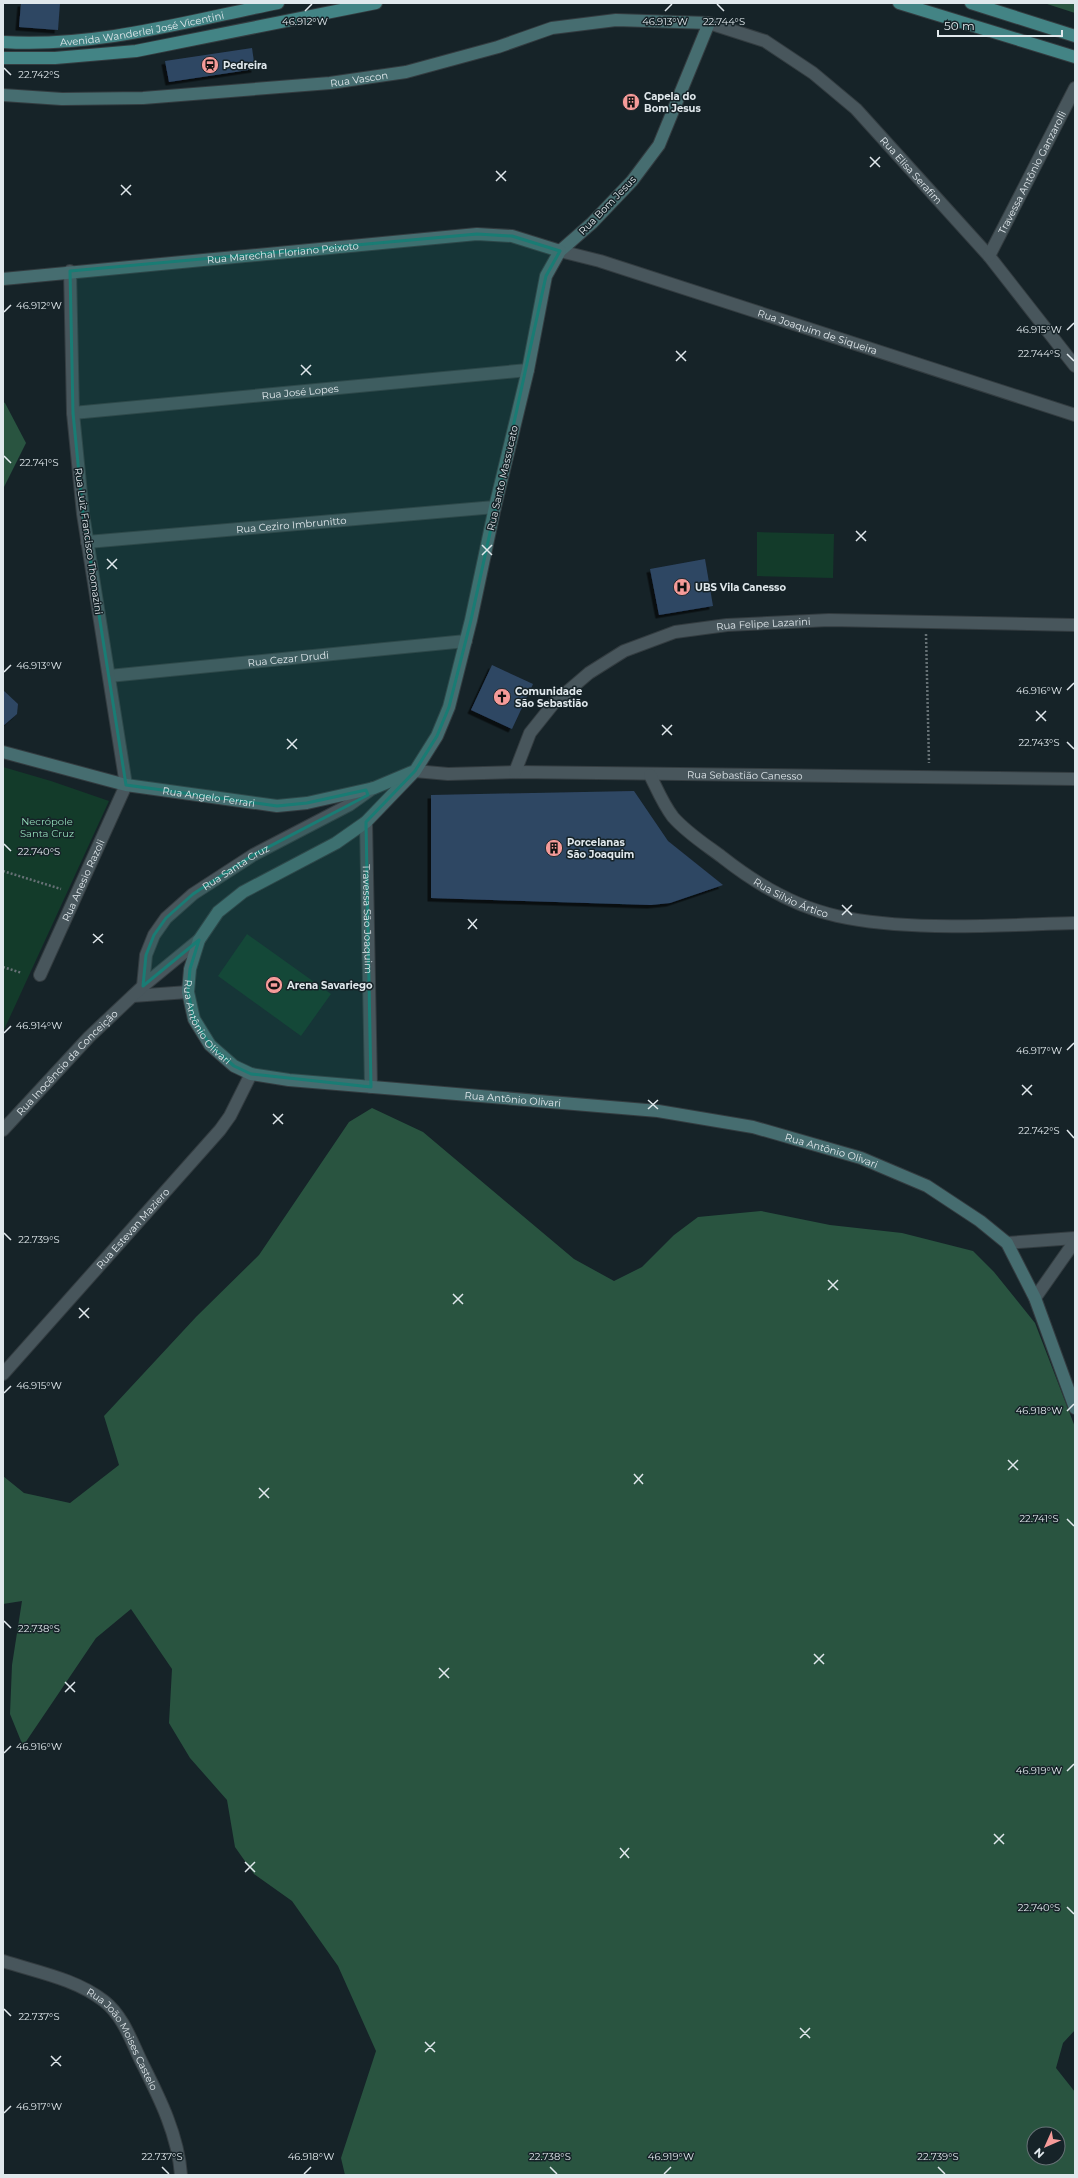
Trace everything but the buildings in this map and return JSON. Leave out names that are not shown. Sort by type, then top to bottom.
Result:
[{"type":"main road","name":"Avenida Wanderlei José Vicentini","points":[[3,42],[47,43],[99,38],[278,3]]},
{"type":"main road","name":"Avenida Wanderlei José Vicentini","points":[[3,58],[109,54],[376,3]]},
{"type":"main road","points":[[900,3],[1075,57]]},
{"type":"main road","points":[[971,3],[1075,36]]},
{"type":"street","name":"Rua Vascon","points":[[3,95],[62,99],[143,98],[330,83],[406,72],[498,47],[552,28],[616,20],[709,23]]},
{"type":"street","name":"Rua Bom Jesus","points":[[560,251],[592,223],[632,181],[659,145],[709,23]]},
{"type":"street","name":"Rua Elisa Serafim","points":[[709,23],[765,41],[813,73],[856,109],[989,256],[1075,366]]},
{"type":"street","name":"Travessa Antônio Ganzarolli","points":[[989,256],[1075,88]]},
{"type":"street","name":"Rua Marechal Floriano Peixoto","points":[[3,279],[70,271],[477,234],[512,236],[560,251]]},
{"type":"street","name":"Rua Santo Massucato","points":[[415,771],[437,736],[449,707],[466,641],[495,507],[528,370],[546,276],[560,251]]},
{"type":"street","name":"Rua Joaquim de Siqueira","points":[[560,251],[600,261],[1075,415]]},
{"type":"street","name":"Rua Luiz Francisco Thomazini","points":[[70,271],[73,413],[87,542],[126,785]]},
{"type":"street","name":"Rua José Lopes","points":[[73,413],[528,370]]},
{"type":"street","name":"Rua Ceziro Imbrunitto","points":[[87,542],[495,507]]},
{"type":"street","name":"Rua Felipe Lazarini","points":[[515,772],[530,733],[554,703],[589,673],[631,648],[675,632],[727,625],[828,620],[1075,625]]},
{"type":"street","name":"Rua Cezar Drudi","points":[[109,676],[466,641]]},
{"type":"street","name":"Rua Angelo Ferrari","points":[[3,752],[126,785],[277,806],[307,803],[374,788],[415,771]]},
{"type":"street","name":"Rua Sebastião Canesso","points":[[415,771],[448,774],[515,772],[1075,780]]},
{"type":"street","name":"Rua Antônio Olivari","points":[[415,771],[366,822],[336,843],[243,892],[218,912],[198,940],[190,969],[188,992],[194,1019],[210,1045],[234,1066],[251,1074],[289,1080],[658,1111],[753,1127],[861,1158],[927,1186],[980,1221],[1007,1243],[1035,1298],[1075,1408]]},
{"type":"street","name":"Rua Silvio Ártico","points":[[650,775],[666,806],[674,817],[689,832],[735,867],[789,899],[829,914],[890,924],[987,926],[1075,923]]},
{"type":"street","name":"Rua Anesio Razoli","points":[[40,975],[126,785]]},
{"type":"street","name":"Rua Santa Cruz","points":[[143,986],[146,955],[154,935],[172,913],[194,894],[253,855],[349,805],[374,788]]},
{"type":"street","name":"Travessa São Joaquim","points":[[366,822],[371,1087]]},
{"type":"street","name":"Rua Inocêncio da Conceição","points":[[3,1130],[56,1071],[143,986],[198,940]]},
{"type":"street","points":[[133,996],[188,992]]},
{"type":"street","name":"Rua Estevan Maziero","points":[[3,1374],[220,1130],[230,1116],[251,1074]]},
{"type":"street","points":[[1007,1243],[1075,1238]]},
{"type":"street","points":[[1035,1298],[1075,1242]]},
{"type":"street","name":"Rua João Moises Castelo","points":[[3,1960],[80,1986],[105,2002],[122,2020],[168,2116],[180,2163],[181,2175]]},
{"type":"path","points":[[926,622],[930,778]]},
{"type":"path","points":[[3,871],[61,889]]},
{"type":"path","points":[[3,968],[22,973]]},
{"type":"highlighted area","points":[[477,234],[512,236],[560,251],[546,276],[471,620],[449,707],[437,736],[415,771],[366,822],[371,1087],[251,1074],[234,1066],[210,1045],[194,1019],[188,992],[190,969],[199,940],[143,986],[146,955],[154,935],[166,918],[193,894],[253,855],[368,795],[366,790],[307,803],[277,806],[126,785],[83,514],[73,413],[70,271]]},
{"type":"green space","points":[[1044,3],[1075,3],[1075,13]]},
{"type":"green space","points":[[3,402],[5,403],[26,443],[3,489]]},
{"type":"green space","points":[[757,532],[834,534],[833,578],[757,576]]},
{"type":"green space","name":"Necrópole Santa Cruz","points":[[3,767],[51,781],[109,801],[3,1032]]},
{"type":"green space","name":"Arena Savariego","points":[[247,934],[331,994],[301,1036],[218,976]]},
{"type":"green space","points":[[372,1108],[423,1132],[574,1259],[614,1281],[642,1267],[674,1235],[698,1217],[761,1211],[830,1225],[902,1233],[973,1251],[994,1272],[1035,1323],[1075,1427],[1075,2030],[1063,2043],[1056,2068],[1075,2092],[1075,2175],[345,2175],[341,2158],[376,2051],[338,1966],[292,1901],[254,1874],[235,1847],[227,1800],[190,1758],[169,1723],[172,1669],[131,1609],[96,1638],[23,1746],[10,1714],[12,1665],[22,1601],[3,1604],[3,1476],[24,1493],[70,1503],[119,1465],[104,1416],[196,1317],[259,1255],[349,1122]]},
{"type":"place","name":"Pedreira","points":[[210,65]]},
{"type":"place","name":"Capela do Bom Jesus","points":[[631,102]]},
{"type":"place","name":"UBS Vila Canesso","points":[[682,587]]},
{"type":"place","name":"Comunidade São Sebastião","points":[[502,697]]},
{"type":"place","name":"Porcelanas São Joaquim","points":[[554,848]]},
{"type":"place","name":"Arena Savariego","points":[[274,985]]}]
